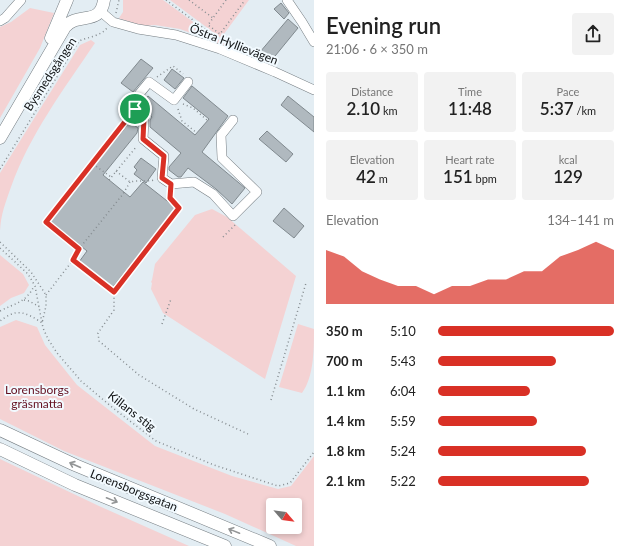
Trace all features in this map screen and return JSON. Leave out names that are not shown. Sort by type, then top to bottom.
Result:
[{"type":"main road","points":[[67,0],[68,6],[72,12],[78,17],[85,18]]},
{"type":"main road","points":[[28,89],[67,0]]},
{"type":"main road","points":[[0,138],[65,27],[69,22],[75,19],[91,18],[102,6]]},
{"type":"main road","name":"Lorensborgsgatan","points":[[0,430],[75,465],[270,546]]},
{"type":"main road","name":"Lorensborgsgatan","points":[[0,449],[89,491],[225,546]]},
{"type":"street","points":[[0,21],[5,18],[21,0]]},
{"type":"street","points":[[287,0],[314,42]]},
{"type":"street","name":"Östra Hyllievägen","points":[[102,6],[113,22],[138,29],[176,35],[220,49],[311,86]]},
{"type":"street","points":[[186,78],[174,100],[149,82],[131,104],[144,118],[143,139],[164,156],[162,178],[171,184],[194,182],[213,194],[233,216],[257,192],[222,158],[221,135],[232,120]]},
{"type":"path","points":[[113,22],[118,10],[119,0]]},
{"type":"path","points":[[166,0],[221,41]]},
{"type":"path","points":[[188,0],[213,18]]},
{"type":"path","points":[[205,29],[226,0]]},
{"type":"path","points":[[208,25],[220,34],[245,0]]},
{"type":"path","name":"Bysmedsgången","points":[[0,169],[79,41],[105,31],[113,22]]},
{"type":"path","points":[[149,82],[173,66],[186,78]]},
{"type":"path","points":[[174,100],[193,107],[207,120]]},
{"type":"path","points":[[174,100],[181,122],[197,133]]},
{"type":"path","points":[[79,249],[46,222],[135,109]]},
{"type":"path","points":[[109,180],[143,139]]},
{"type":"path","points":[[92,163],[111,177]]},
{"type":"path","points":[[116,171],[130,182]]},
{"type":"path","points":[[0,321],[15,313],[24,314],[42,323],[46,295],[73,260],[79,249],[123,194],[130,182],[137,180],[149,182],[162,178]]},
{"type":"path","points":[[171,184],[170,198],[179,208],[114,292],[114,310],[98,333],[99,341],[139,375],[194,409],[248,434]]},
{"type":"path","points":[[223,237],[239,221]]},
{"type":"path","points":[[0,242],[31,272],[46,295]]},
{"type":"path","name":"Killans stig","points":[[0,248],[28,274],[35,286],[42,323],[48,339],[57,353],[81,381],[156,441],[214,465],[278,486],[290,483],[314,452]]},
{"type":"path","points":[[73,260],[114,292]]},
{"type":"path","points":[[271,400],[306,283]]},
{"type":"path","points":[[0,311],[24,300],[35,286]]},
{"type":"path","points":[[162,324],[171,299]]},
{"type":"path","points":[[24,300],[40,307]]},
{"type":"green space","points":[[123,0],[163,0],[214,37],[237,49],[236,50],[180,29],[155,25],[143,26],[121,19],[119,18],[123,12]]},
{"type":"green space","points":[[170,0],[249,0],[221,38]]},
{"type":"green space","points":[[30,8],[54,13],[40,48],[0,118],[0,27],[11,22]]},
{"type":"green space","points":[[91,40],[95,43],[48,112],[19,167],[2,214],[0,231],[0,173],[80,45]]},
{"type":"green space","points":[[212,209],[227,217],[296,276],[265,379],[163,313],[151,289],[155,264],[195,215]]},
{"type":"green space","points":[[0,255],[23,274],[29,285],[24,293],[11,298],[0,306]]},
{"type":"green space","name":"Lorensborgs gräsmatta","points":[[16,320],[37,327],[45,345],[77,385],[155,446],[232,476],[278,489],[291,486],[314,456],[314,546],[296,546],[269,534],[302,534],[302,498],[266,498],[266,532],[225,514],[64,451],[0,419],[0,327]]},
{"type":"green space","points":[[298,324],[314,329],[311,371],[302,393],[279,387]]},
{"type":"green space","points":[[0,459],[99,506],[189,546],[0,546]]},
{"type":"building","points":[[281,3],[289,13],[284,19],[274,9]]},
{"type":"building","points":[[288,19],[298,28],[271,61],[260,52]]},
{"type":"building","points":[[141,59],[153,68],[133,92],[121,83]]},
{"type":"building","points":[[172,69],[184,78],[175,89],[164,80]]},
{"type":"building","points":[[192,86],[228,116],[202,152],[245,188],[232,204],[216,189],[188,168],[181,177],[178,177],[169,170],[169,167],[181,153],[150,127],[150,120],[152,117],[141,105],[148,96],[195,135],[209,119],[183,98]]},
{"type":"building","points":[[288,96],[314,117],[314,132],[281,105]]},
{"type":"building","points":[[130,122],[138,128],[137,133],[103,175],[130,197],[143,182],[176,208],[112,288],[79,262],[87,251],[49,220],[92,166],[93,167]]},
{"type":"building","points":[[267,131],[293,154],[286,162],[259,139]]},
{"type":"building","points":[[141,158],[156,169],[146,183],[134,174],[137,170],[134,167]]},
{"type":"building","points":[[284,208],[304,226],[294,238],[273,221]]},
{"type":"route","points":[[135,109],[144,118],[143,139],[164,156],[162,178],[171,184],[170,198],[179,208],[114,290],[114,292],[73,260],[79,249],[46,222],[135,109]]}]
